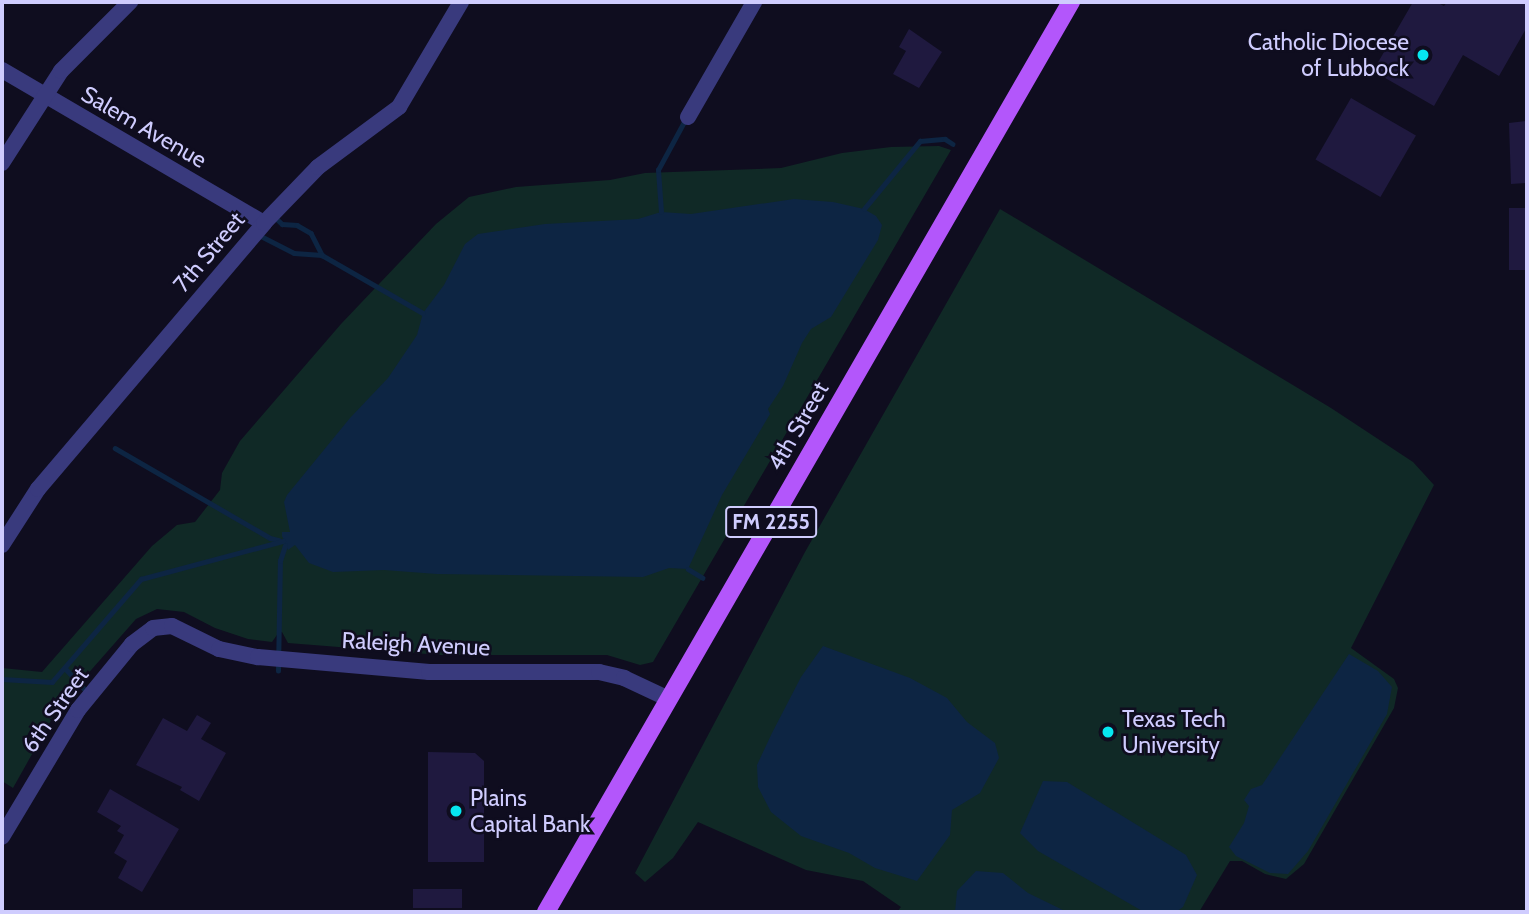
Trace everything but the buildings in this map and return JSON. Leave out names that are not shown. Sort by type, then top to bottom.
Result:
[{"type":"main road","name":"4th Street","points":[[546,912],[1071,2]]},
{"type":"street","points":[[2,163],[68,61],[131,2]]},
{"type":"street","name":"7th Street","points":[[2,545],[38,489],[264,223],[318,167],[398,107],[461,2]]},
{"type":"street","points":[[688,117],[754,2]]},
{"type":"street","name":"Salem Avenue","points":[[2,70],[264,223]]},
{"type":"street","name":"Raleigh Avenue","points":[[163,627],[172,626],[219,649],[258,657],[429,672],[599,672],[624,678],[669,699]]},
{"type":"street","name":"6th Street","points":[[2,837],[50,753],[92,692],[132,644],[153,628],[163,627]]},
{"type":"green space","points":[[939,146],[951,150],[653,662],[640,665],[607,655],[440,655],[288,643],[282,632],[279,632],[272,642],[248,639],[215,628],[184,612],[157,609],[136,619],[85,677],[76,678],[75,689],[54,715],[13,788],[2,781],[2,668],[42,672],[152,546],[177,525],[195,522],[220,490],[222,473],[240,441],[341,324],[436,224],[469,197],[516,187],[610,180],[645,173],[781,168],[842,153],[891,147]]},
{"type":"green space","name":"Texas Tech University","points":[[1000,209],[1331,408],[1413,462],[1434,485],[1351,648],[1394,679],[1398,688],[1394,708],[1304,864],[1286,879],[1265,874],[1242,861],[1230,861],[1199,912],[897,912],[901,907],[863,881],[806,870],[698,822],[673,858],[645,882],[635,873],[805,552]]},
{"type":"water","points":[[794,199],[833,202],[864,209],[876,216],[882,225],[878,240],[831,317],[811,329],[802,343],[783,386],[768,409],[770,414],[722,495],[688,569],[669,568],[643,577],[437,574],[384,570],[333,572],[309,563],[295,545],[288,550],[282,536],[282,532],[290,532],[284,502],[287,495],[350,418],[388,378],[417,335],[423,313],[444,285],[465,244],[478,234],[545,224],[638,219],[661,212],[691,214]]},
{"type":"water","points":[[823,646],[910,678],[947,698],[967,722],[995,743],[999,758],[980,793],[952,810],[950,835],[917,881],[875,868],[849,853],[801,836],[771,812],[758,787],[757,765],[801,677]]},
{"type":"water","points":[[1349,654],[1378,671],[1392,687],[1387,714],[1308,851],[1288,874],[1270,873],[1236,856],[1229,847],[1244,823],[1249,806],[1244,800],[1251,789],[1262,785]]},
{"type":"water","points":[[1043,781],[1067,782],[1186,855],[1197,875],[1183,907],[1176,912],[1144,912],[1038,851],[1020,833]]},
{"type":"water","points":[[976,871],[1003,873],[1028,893],[1067,912],[955,912],[957,891]]},
{"type":"waterway","points":[[661,212],[658,170],[685,120]]},
{"type":"waterway","points":[[864,209],[920,141],[945,139],[953,144]]},
{"type":"waterway","points":[[275,217],[282,224],[297,225],[311,233],[322,255],[423,313]]},
{"type":"waterway","points":[[259,235],[294,253],[322,255]]},
{"type":"waterway","points":[[115,448],[270,538],[279,540]]},
{"type":"waterway","points":[[2,679],[52,682],[141,579],[283,541]]},
{"type":"waterway","points":[[278,671],[280,561],[285,546]]},
{"type":"waterway","points":[[688,569],[703,578]]},
{"type":"waterway","points":[[65,668],[87,692]]},
{"type":"place","name":"Catholic Diocese of Lubbock","points":[[1423,55]]},
{"type":"place","name":"Texas Tech University","points":[[1108,732]]},
{"type":"place","name":"Plains Capital Bank","points":[[456,811]]}]
